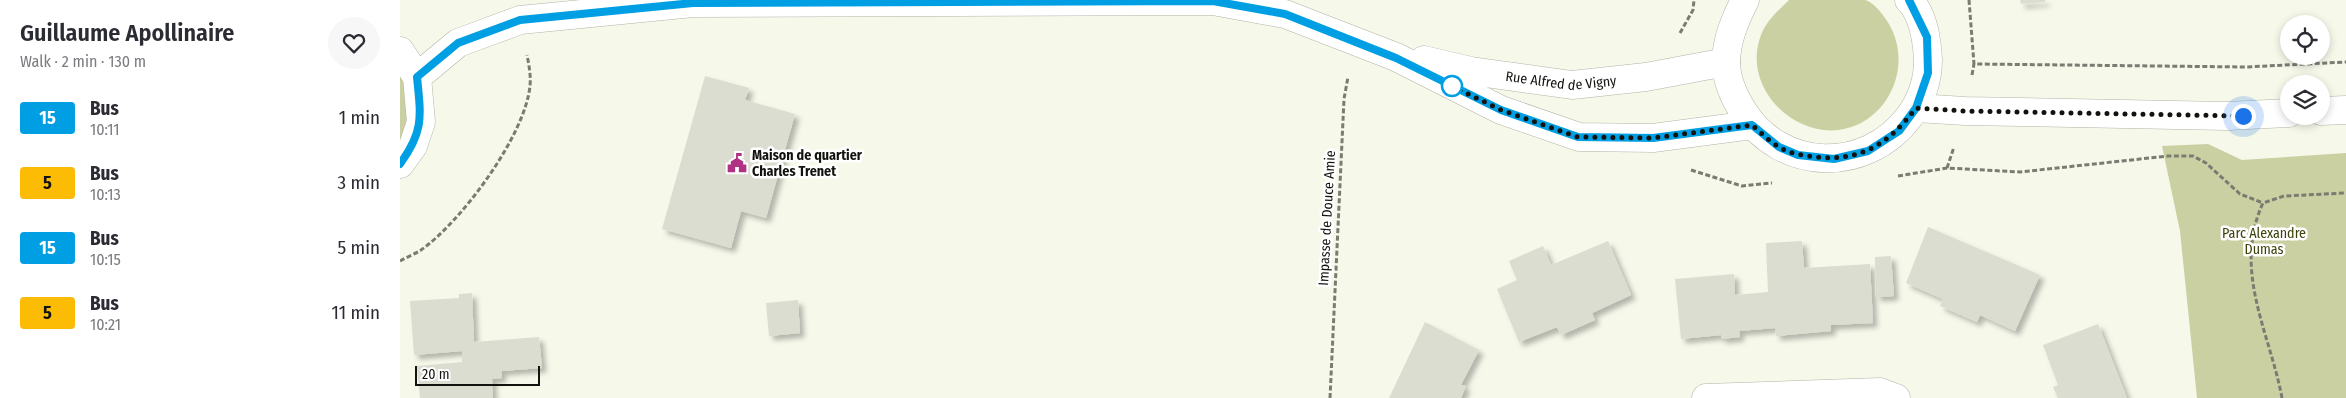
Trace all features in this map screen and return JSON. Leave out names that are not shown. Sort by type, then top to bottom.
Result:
[{"type":"street","points":[[1745,0],[1730,31],[1726,62],[1734,96],[1752,125],[1779,147],[1798,155],[1834,159],[1868,151],[1899,131],[1916,108],[1928,73],[1927,37],[1913,4],[1909,0]]},
{"type":"street","name":"Rue Alfred de Vigny","points":[[417,77],[458,43],[520,20],[693,3],[1213,1],[1285,14],[1396,58],[1501,110],[1578,137],[1653,138],[1752,125]]},
{"type":"street","points":[[400,51],[417,77],[421,122],[413,146],[400,164]]},
{"type":"street","name":"Rue Alfred de Vigny","points":[[1396,58],[1412,58],[1471,71],[1572,85],[1646,77],[1726,62]]},
{"type":"street","points":[[1916,108],[1965,111],[2227,116],[2280,113]]},
{"type":"street","points":[[2330,111],[2346,110]]},
{"type":"street","points":[[1706,398],[1880,392],[1896,398]]},
{"type":"path","points":[[1969,0],[1974,64],[2245,67],[2346,62]]},
{"type":"path","name":"Impasse de Douce Amie","points":[[1330,398],[1344,99],[1354,41]]},
{"type":"path","points":[[400,260],[420,250],[444,229],[466,207],[486,180],[523,111],[530,87],[529,64]]},
{"type":"path","points":[[2282,398],[2258,316],[2251,275],[2255,220],[2263,203],[2284,196],[2346,193]]},
{"type":"green space","points":[[1789,0],[1865,0],[1879,10],[1893,32],[1898,62],[1896,77],[1891,91],[1883,104],[1859,124],[1838,130],[1818,129],[1798,122],[1782,111],[1768,95],[1759,77],[1757,56],[1761,35],[1770,20]]},
{"type":"green space","points":[[400,51],[417,77],[400,164]]},
{"type":"green space","name":"Parc Alexandre Dumas","points":[[2208,144],[2242,160],[2346,153],[2346,398],[2197,398],[2180,231],[2162,146]]},
{"type":"building","points":[[2020,0],[2045,0],[2045,2],[2021,4]]},
{"type":"building","name":"Maison de quartier Charles Trenet","points":[[705,76],[749,88],[745,100],[795,114],[766,218],[741,211],[731,248],[662,229]]},
{"type":"building","points":[[1928,227],[2040,275],[2015,331],[1980,315],[1977,322],[1940,306],[1943,299],[1906,283]]},
{"type":"building","points":[[1608,241],[1631,295],[1592,313],[1595,320],[1561,335],[1557,327],[1519,342],[1497,289],[1517,280],[1509,261],[1543,246],[1551,265]]},
{"type":"building","points":[[1802,241],[1804,268],[1870,264],[1873,323],[1831,325],[1831,331],[1776,336],[1775,328],[1739,331],[1740,337],[1721,339],[1721,335],[1681,339],[1675,279],[1734,274],[1735,295],[1768,292],[1766,243]]},
{"type":"building","points":[[1891,256],[1894,296],[1876,297],[1875,257]]},
{"type":"building","points":[[472,293],[474,342],[539,337],[542,368],[501,371],[502,378],[492,379],[493,398],[420,398],[417,366],[462,362],[462,351],[414,355],[410,301],[459,298],[459,294]]},
{"type":"building","points":[[798,300],[800,333],[769,336],[766,303]]},
{"type":"building","points":[[1425,322],[1479,350],[1461,385],[1466,386],[1461,398],[1389,398]]},
{"type":"building","points":[[2098,324],[2127,398],[2058,398],[2053,387],[2058,385],[2043,345]]},
{"type":"bus line","name":"15","points":[[400,164],[413,146],[421,122],[417,77],[458,43],[520,20],[693,3],[1116,1],[1213,1],[1285,14],[1396,58],[1501,110],[1578,137],[1653,138],[1752,125],[1779,147],[1798,155],[1834,159],[1868,151],[1899,131],[1916,108],[1928,73],[1927,37],[1913,4],[1909,0]]},
{"type":"place","name":"Maison de quartier Charles Trenet","points":[[737,163]]},
{"type":"route","points":[[1452,86],[1448,84],[1501,110],[1578,137],[1653,138],[1752,125],[1779,147],[1798,155],[1834,159],[1868,151],[1899,131],[1916,108],[1965,111],[2243,116]]}]
